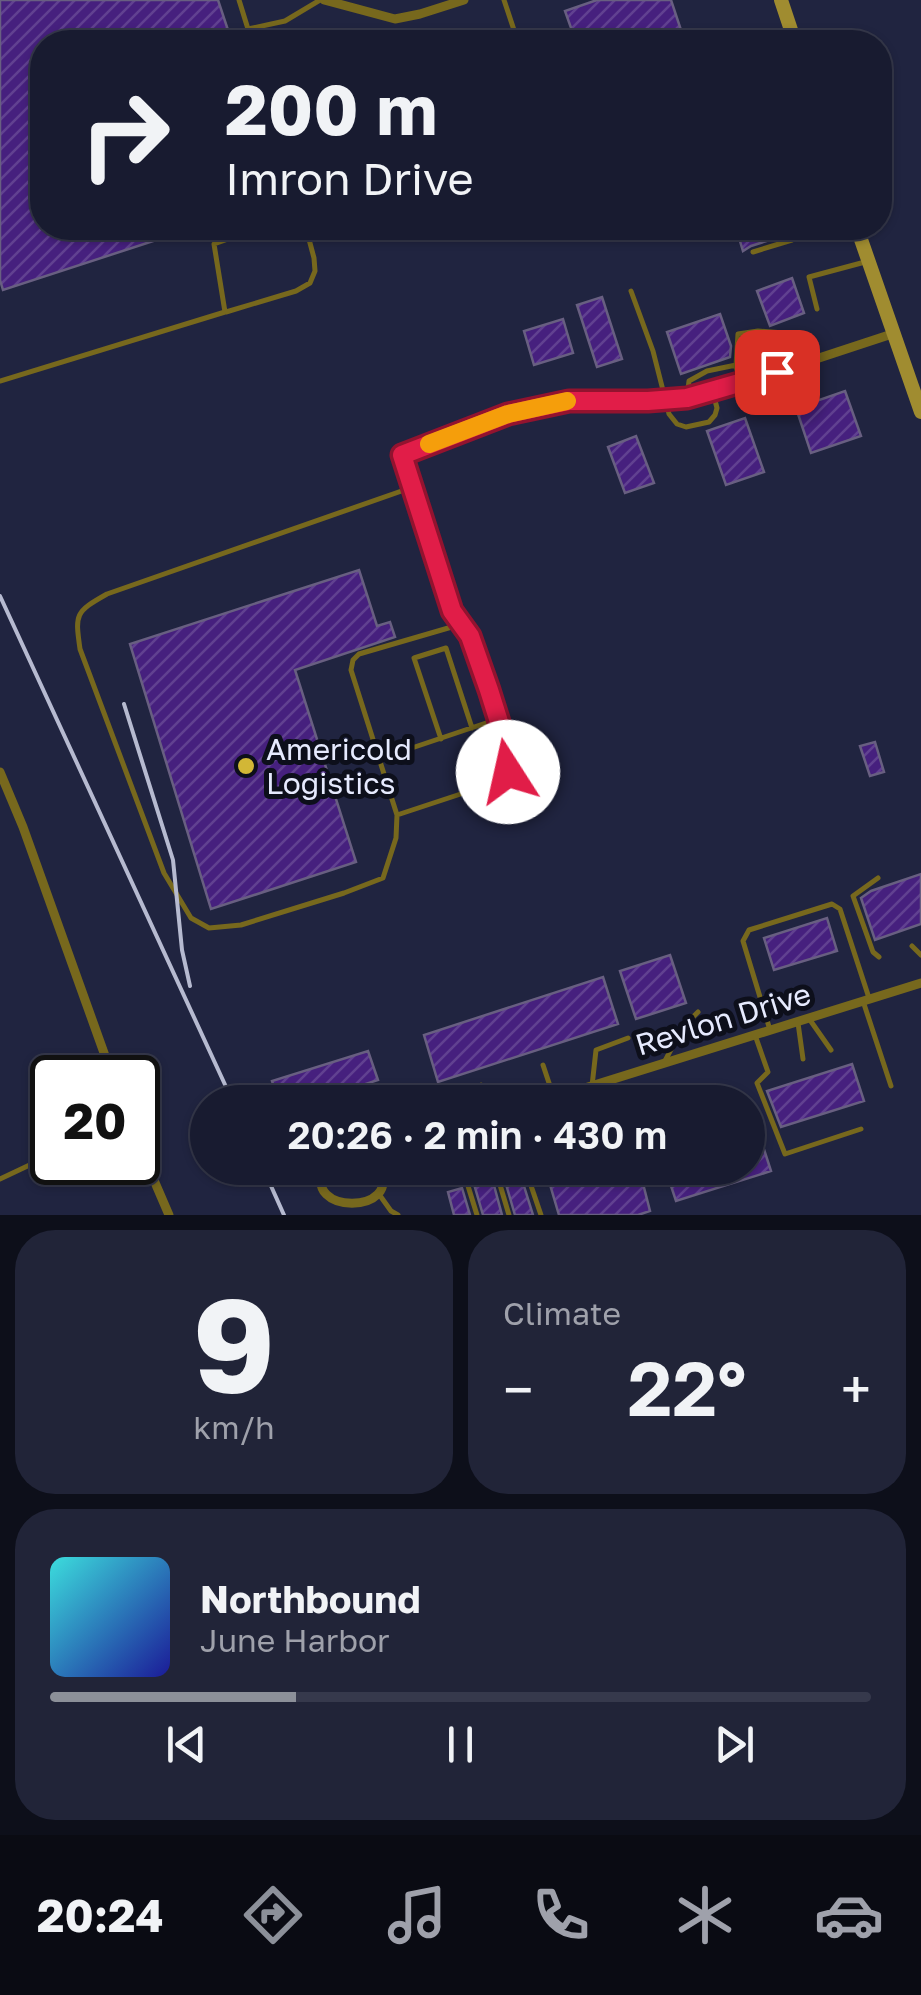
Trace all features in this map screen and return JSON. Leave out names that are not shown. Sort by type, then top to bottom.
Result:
[{"type":"main road","points":[[781,0],[791,30]]},
{"type":"main road","points":[[861,240],[921,412]]},
{"type":"street","points":[[322,0],[396,18],[464,0]]},
{"type":"street","points":[[402,455],[508,414],[569,401],[687,398],[892,334]]},
{"type":"street","points":[[0,772],[106,1055]]},
{"type":"street","name":"Revlon Drive","points":[[595,1085],[921,983]]},
{"type":"street","points":[[156,1185],[169,1215]]},
{"type":"street","points":[[322,1185],[327,1202],[342,1213]]},
{"type":"street","points":[[360,1214],[380,1197],[382,1185]]},
{"type":"lane","points":[[239,0],[248,30],[285,20],[322,0]]},
{"type":"lane","points":[[504,0],[514,30]]},
{"type":"lane","points":[[225,240],[214,244],[225,312]]},
{"type":"lane","points":[[0,381],[296,292],[310,283],[315,271],[309,240]]},
{"type":"lane","points":[[754,252],[792,240]]},
{"type":"lane","points":[[817,308],[809,277],[868,261]]},
{"type":"lane","points":[[631,291],[653,351],[664,400],[676,424],[708,422],[717,408],[712,391]]},
{"type":"lane","points":[[740,383],[736,365],[738,334],[758,330],[784,333],[796,366]]},
{"type":"lane","points":[[687,398],[689,381],[707,371],[736,365]]},
{"type":"lane","points":[[397,815],[494,783],[508,772],[511,760],[470,636],[452,611],[402,455]]},
{"type":"lane","points":[[412,487],[107,594],[85,606],[76,621],[80,650],[164,873],[191,918],[209,928],[240,926],[383,878],[396,838],[397,815],[351,670],[353,660],[360,654],[462,624]]},
{"type":"lane","points":[[440,739],[414,658],[446,648],[472,728]]},
{"type":"lane","points":[[380,759],[498,720]]},
{"type":"lane","points":[[878,878],[853,896],[873,952],[879,956]]},
{"type":"lane","points":[[770,1030],[742,941],[749,930],[832,904],[840,909],[890,1086]]},
{"type":"lane","points":[[912,946],[921,955]]},
{"type":"lane","points":[[664,1064],[682,1028],[698,1012]]},
{"type":"lane","points":[[803,1020],[832,1050]]},
{"type":"lane","points":[[803,1020],[803,1059]]},
{"type":"lane","points":[[755,1035],[768,1072],[757,1084],[785,1154],[862,1129]]},
{"type":"lane","points":[[592,1085],[596,1050],[628,1038]]},
{"type":"lane","points":[[543,1064],[550,1085]]},
{"type":"lane","points":[[0,1179],[30,1165]]},
{"type":"lane","points":[[468,1185],[477,1215]]},
{"type":"lane","points":[[500,1185],[509,1215]]},
{"type":"lane","points":[[531,1185],[541,1215]]},
{"type":"lane","points":[[380,1197],[398,1215]]},
{"type":"building","points":[[0,0],[218,0],[228,30],[30,30],[30,240],[156,240],[3,290]]},
{"type":"building","points":[[597,0],[671,0],[681,30],[572,30],[565,11]]},
{"type":"building","points":[[740,240],[770,240],[751,246],[743,251]]},
{"type":"building","points":[[792,278],[804,313],[770,326],[757,291]]},
{"type":"building","points":[[602,297],[622,359],[597,367],[577,305]]},
{"type":"building","points":[[720,314],[731,346],[730,357],[681,374],[667,332]]},
{"type":"building","points":[[563,319],[573,353],[534,365],[524,331]]},
{"type":"building","points":[[845,391],[861,436],[811,453],[796,408]]},
{"type":"building","points":[[745,418],[764,472],[726,485],[707,431]]},
{"type":"building","points":[[636,436],[654,483],[625,493],[608,447]]},
{"type":"building","name":"Americold Logistics","points":[[359,570],[377,626],[390,622],[395,637],[295,670],[356,862],[211,909],[130,644]]},
{"type":"building","points":[[875,742],[884,772],[870,776],[860,746]]},
{"type":"building","points":[[921,874],[921,924],[875,940],[861,898]]},
{"type":"building","points":[[827,918],[837,951],[774,970],[764,938]]},
{"type":"building","points":[[670,955],[686,1003],[636,1019],[620,971]]},
{"type":"building","points":[[603,977],[618,1024],[438,1082],[424,1035]]},
{"type":"building","points":[[368,1051],[378,1080],[363,1085],[273,1085],[272,1081]]},
{"type":"building","points":[[852,1064],[864,1101],[781,1127],[767,1091]]},
{"type":"building","points":[[474,1185],[494,1185],[502,1215],[483,1215]]},
{"type":"building","points":[[506,1185],[524,1185],[533,1215],[515,1215]]},
{"type":"building","points":[[550,1185],[643,1185],[650,1211],[638,1215],[559,1215]]},
{"type":"building","points":[[671,1185],[727,1185],[676,1201]]},
{"type":"building","points":[[462,1188],[470,1215],[454,1215],[448,1192]]},
{"type":"railway","points":[[0,596],[225,1085]]},
{"type":"railway","points":[[124,704],[173,860],[182,950],[190,986]]},
{"type":"railway","points":[[271,1185],[284,1215]]},
{"type":"slow traffic","points":[[429,444],[508,414],[567,401]]},
{"type":"place","name":"Americold Logistics","points":[[246,766]]},
{"type":"route","points":[[508,772],[511,760],[489,690],[470,636],[452,611],[402,455],[508,414],[569,401],[687,398],[777,372]]}]
